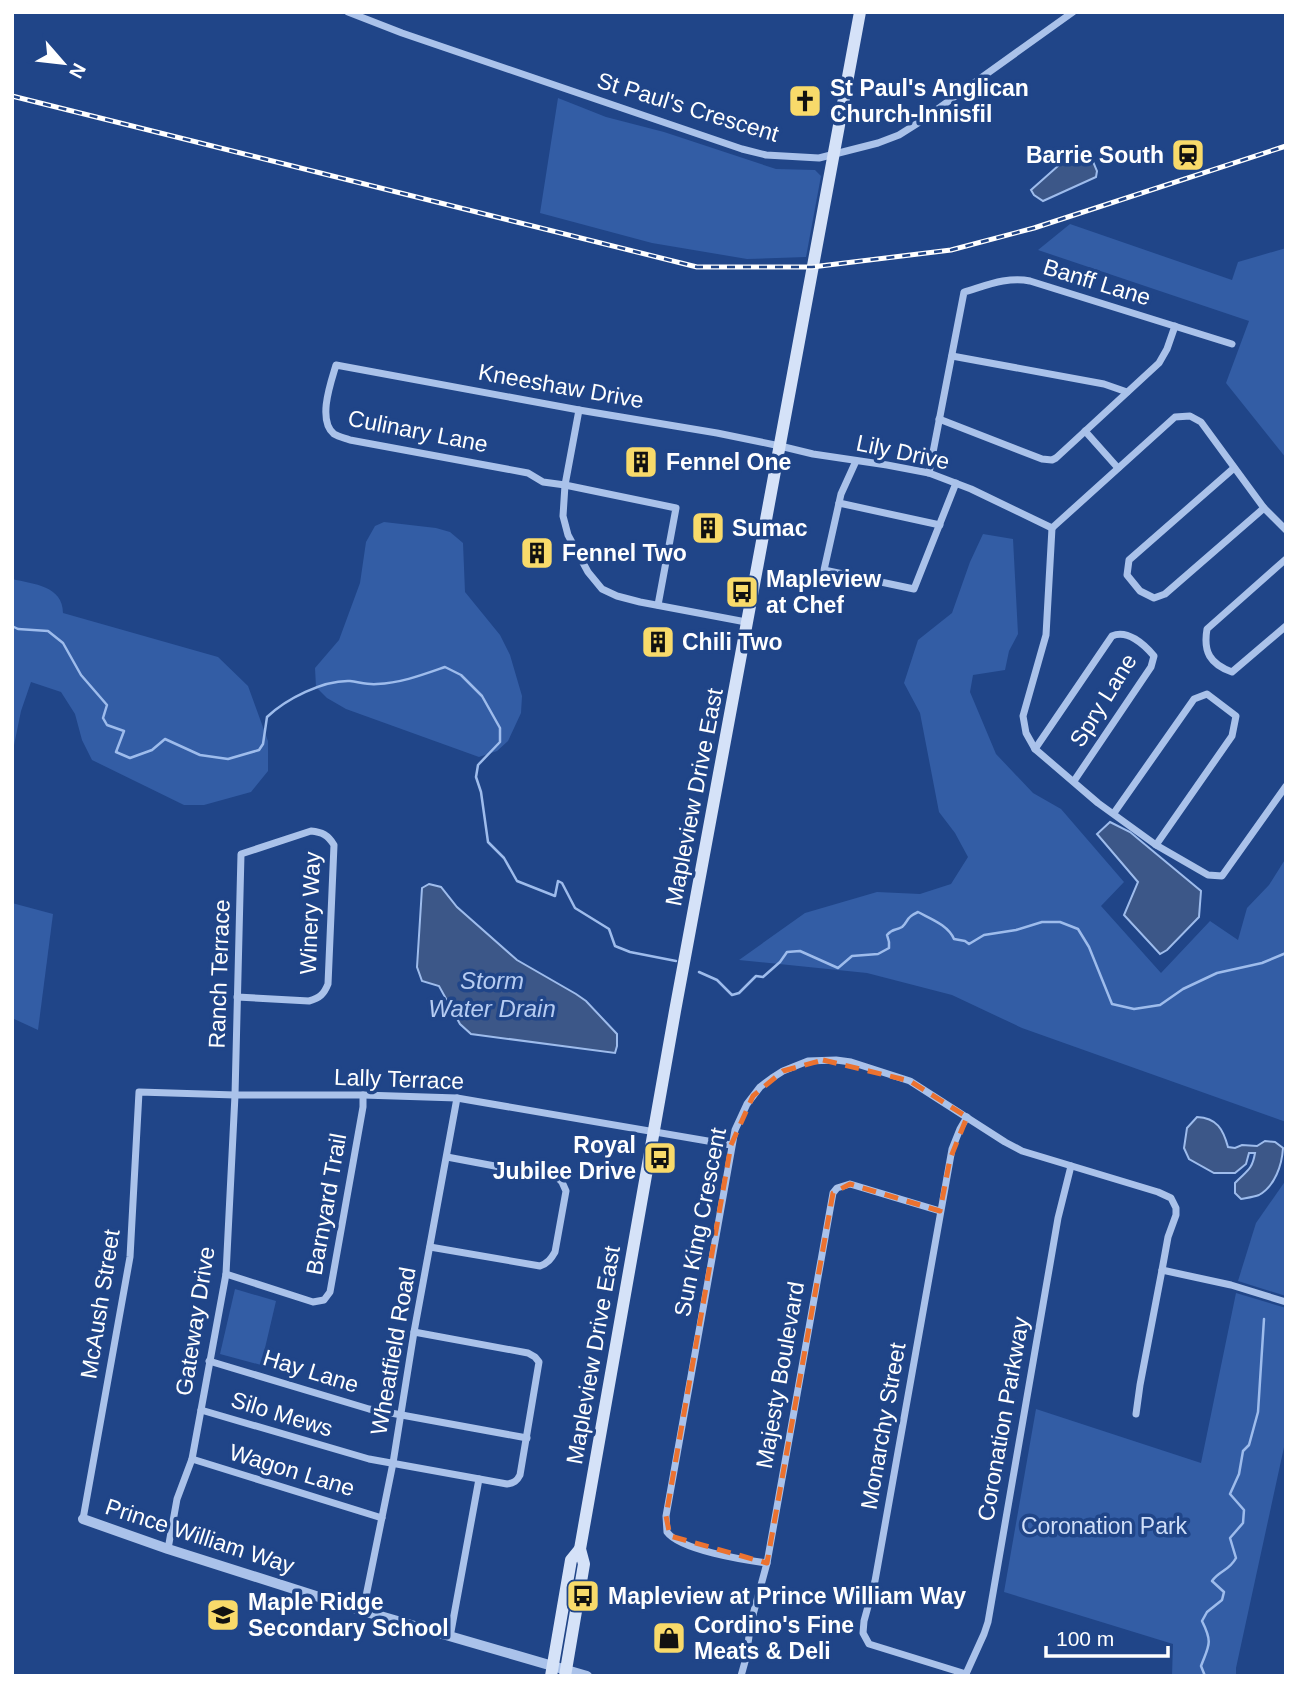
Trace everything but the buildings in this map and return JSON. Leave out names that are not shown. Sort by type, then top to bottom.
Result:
[{"type":"main road","name":"Mapleview Drive East","points":[[565,1673],[584,1564],[580,1549],[675,1011],[860,12]]},
{"type":"main road","name":"Mapleview Drive East","points":[[552,1671],[570,1560],[580,1549]]},
{"type":"street","name":"St Paul's Crescent","points":[[348,12],[742,149],[766,155],[819,158],[899,135],[1073,12]]},
{"type":"street","name":"Banff Lane","points":[[929,473],[964,292],[1009,279],[1021,279],[1232,344]]},
{"type":"street","points":[[939,419],[1047,460],[1056,458],[1164,358],[1174,326]]},
{"type":"street","points":[[952,356],[1104,384],[1127,392]]},
{"type":"street","name":"Kneeshaw Drive","points":[[336,365],[780,446]]},
{"type":"street","name":"Culinary Lane","points":[[336,365],[326,415],[328,427],[336,435],[350,440],[528,473],[543,482],[565,485]]},
{"type":"street","points":[[579,410],[565,485],[563,516],[568,535],[587,572],[602,589],[617,596],[746,622]]},
{"type":"street","points":[[1286,530],[1264,508],[1201,422],[1190,416],[1175,417],[1052,528],[1046,635],[1023,716],[1026,733],[1035,749],[1098,803],[1156,845],[1208,875],[1222,876],[1286,786]]},
{"type":"street","points":[[1085,431],[1118,468]]},
{"type":"street","name":"Lily Drive","points":[[780,446],[929,473],[971,489],[1052,528]]},
{"type":"street","points":[[856,461],[841,494],[824,570],[914,589],[956,483]]},
{"type":"street","points":[[1234,468],[1129,560],[1127,575],[1140,591],[1154,598],[1165,594],[1264,508]]},
{"type":"street","points":[[565,485],[676,509],[658,605]]},
{"type":"street","points":[[839,503],[940,524]]},
{"type":"street","points":[[1286,559],[1207,629],[1205,640],[1208,654],[1220,668],[1233,672],[1286,626]]},
{"type":"street","name":"Spry Lane","points":[[1035,749],[1112,636],[1119,633],[1130,636],[1148,649],[1154,656],[1151,667],[1074,781]]},
{"type":"street","points":[[1114,814],[1194,699],[1207,694],[1217,701],[1237,716],[1232,736],[1156,845]]},
{"type":"street","name":"Winery Way","points":[[237,997],[309,1001],[318,999],[324,993],[328,984],[334,845],[330,838],[321,832],[311,831],[241,854]]},
{"type":"street","name":"Ranch Terrace","points":[[235,1096],[241,854]]},
{"type":"street","name":"Sun King Crescent","points":[[767,1563],[724,1555],[677,1541],[670,1536],[665,1525],[731,1145],[741,1114],[760,1087],[797,1065],[816,1060],[851,1062],[910,1081],[1015,1148],[1158,1192],[1171,1198],[1176,1208],[1162,1270]]},
{"type":"street","name":"Lally Terrace","points":[[139,1092],[235,1096],[363,1095],[457,1098],[654,1131]]},
{"type":"street","name":"McAush Street","points":[[83,1519],[130,1257],[139,1092]]},
{"type":"street","name":"Barnyard Trail","points":[[226,1274],[313,1301],[324,1300],[330,1292],[363,1095]]},
{"type":"street","name":"Gateway Drive","points":[[168,1549],[177,1499],[192,1459],[226,1274],[235,1096]]},
{"type":"street","name":"Wheatfield Road","points":[[363,1611],[393,1463],[457,1098]]},
{"type":"street","name":"Monarchy Street","points":[[965,1675],[869,1644],[863,1633],[878,1568],[952,1149],[967,1117]]},
{"type":"street","points":[[654,1131],[731,1145]]},
{"type":"street","points":[[430,1247],[540,1266],[546,1264],[555,1252],[566,1191],[558,1178],[447,1157]]},
{"type":"street","name":"Coronation Parkway","points":[[965,1675],[988,1622],[1058,1218],[1071,1167]]},
{"type":"street","name":"Majesty Boulevard","points":[[741,1676],[751,1622],[767,1563],[833,1193],[837,1188],[850,1184],[940,1211]]},
{"type":"street","points":[[1136,1414],[1162,1270],[1231,1285],[1286,1302]]},
{"type":"street","points":[[414,1332],[528,1353],[535,1357],[539,1362],[527,1438]]},
{"type":"street","name":"Hay Lane","points":[[209,1361],[401,1416],[527,1438]]},
{"type":"street","name":"Silo Mews","points":[[201,1410],[369,1460],[507,1484],[517,1480],[520,1475],[527,1438]]},
{"type":"street","name":"Wagon Lane","points":[[192,1459],[382,1518]]},
{"type":"street","points":[[450,1637],[479,1479]]},
{"type":"street","name":"Prince William Way","points":[[83,1519],[168,1549],[552,1671],[587,1676]]},
{"type":"highlighted area","points":[[823,1060],[910,1081],[967,1117],[950,1159],[940,1211],[850,1184],[833,1193],[767,1563],[670,1536],[666,1516],[731,1145],[753,1096],[783,1071]]},
{"type":"green space","points":[[558,98],[606,117],[664,132],[776,169],[815,170],[821,176],[806,257],[747,259],[652,243],[540,213]]},
{"type":"green space","points":[[1070,224],[1232,280],[1238,262],[1286,248],[1286,458],[1226,383],[1249,321],[1038,250]]},
{"type":"green space","points":[[384,522],[436,528],[450,532],[463,543],[465,592],[500,635],[510,655],[522,696],[521,713],[508,741],[497,751],[479,757],[346,709],[327,698],[316,687],[315,668],[339,640],[360,583],[366,542],[375,526]]},
{"type":"green space","points":[[983,534],[1013,539],[1018,634],[1009,651],[1005,670],[973,675],[970,692],[996,754],[1033,793],[1061,809],[1124,882],[1101,906],[1161,973],[1210,921],[1238,940],[1247,908],[1269,885],[1286,858],[1286,1122],[1022,1028],[952,995],[867,973],[739,960],[805,913],[877,892],[920,894],[951,884],[968,857],[939,812],[920,713],[904,683],[918,640],[952,613]]},
{"type":"green space","points":[[12,579],[38,585],[53,592],[62,604],[63,613],[218,657],[248,686],[268,741],[268,771],[251,792],[204,805],[184,805],[92,760],[82,740],[75,714],[61,692],[31,682],[21,711],[12,755]]},
{"type":"green space","points":[[12,903],[53,914],[38,1030],[12,1018]]},
{"type":"green space","points":[[1286,1180],[1286,1296],[1238,1281],[1256,1223]]},
{"type":"green space","points":[[235,1289],[276,1301],[261,1365],[220,1354]]},
{"type":"green space","name":"Coronation Park","points":[[1236,1293],[1286,1308],[1286,1438],[1236,1676],[1172,1676],[1173,1644],[1004,1592],[1036,1409],[1201,1463]]},
{"type":"water","points":[[1077,149],[1089,152],[1097,171],[1096,177],[1043,201],[1034,195],[1031,190]]},
{"type":"water","points":[[1110,822],[1130,832],[1201,891],[1199,917],[1160,954],[1124,915],[1138,882],[1097,834]]},
{"type":"water","name":"Storm Water Drain","points":[[429,884],[441,887],[457,907],[517,960],[586,1001],[617,1034],[615,1053],[471,1034],[460,1024],[439,986],[422,981],[417,967],[422,888]]},
{"type":"water","points":[[1197,1117],[1214,1122],[1224,1135],[1228,1147],[1257,1146],[1265,1141],[1275,1142],[1283,1148],[1277,1174],[1265,1191],[1257,1196],[1241,1199],[1235,1193],[1235,1183],[1250,1167],[1255,1153],[1249,1153],[1246,1164],[1235,1173],[1214,1173],[1189,1159],[1184,1148],[1187,1128]]},
{"type":"waterway","points":[[12,626],[18,629],[48,631],[63,643],[81,675],[107,705],[103,718],[107,725],[124,731],[116,752],[130,758],[152,750],[165,739],[200,755],[228,759],[259,750],[263,744],[267,717],[294,697],[317,687],[350,681],[374,684],[395,682],[445,667],[461,675],[482,696],[500,728],[500,742],[478,765],[476,777],[481,792],[488,842],[504,858],[517,881],[555,896],[558,881],[562,883],[575,908],[609,929],[615,946],[630,952],[676,961]]},
{"type":"waterway","points":[[699,972],[717,980],[732,995],[739,993],[756,976],[763,977],[787,952],[800,951],[838,968],[852,956],[878,954],[889,948],[887,935],[902,927],[918,912],[943,926],[954,939],[969,944],[984,935],[1016,930],[1042,922],[1060,922],[1078,929],[1089,947],[1112,1004],[1134,1009],[1160,1005],[1183,989],[1217,973],[1262,963],[1286,953]]},
{"type":"waterway","points":[[1205,1676],[1201,1666],[1209,1639],[1202,1621],[1207,1612],[1222,1600],[1224,1592],[1212,1581],[1236,1558],[1230,1538],[1243,1523],[1244,1510],[1230,1494],[1239,1474],[1243,1451],[1249,1445],[1258,1412],[1264,1319]]},
{"type":"railway","points":[[12,96],[697,267],[812,267],[951,250],[1034,228],[1286,146]]},
{"type":"place","name":"St Paul's Anglican Church-Innisfil","points":[[805,101]]},
{"type":"place","name":"Barrie South","points":[[1188,155]]},
{"type":"place","name":"Fennel One","points":[[641,462]]},
{"type":"place","name":"Sumac","points":[[708,528]]},
{"type":"place","name":"Fennel Two","points":[[537,553]]},
{"type":"place","name":"Mapleview at Chef","points":[[742,592]]},
{"type":"place","name":"Chili Two","points":[[658,642]]},
{"type":"place","name":"Royal Jubilee Drive","points":[[660,1158]]},
{"type":"place","name":"Mapleview at Prince William Way","points":[[583,1596]]},
{"type":"place","name":"Maple Ridge Secondary School","points":[[223,1615]]},
{"type":"place","name":"Cordino's Fine Meats & Deli","points":[[669,1638]]}]
